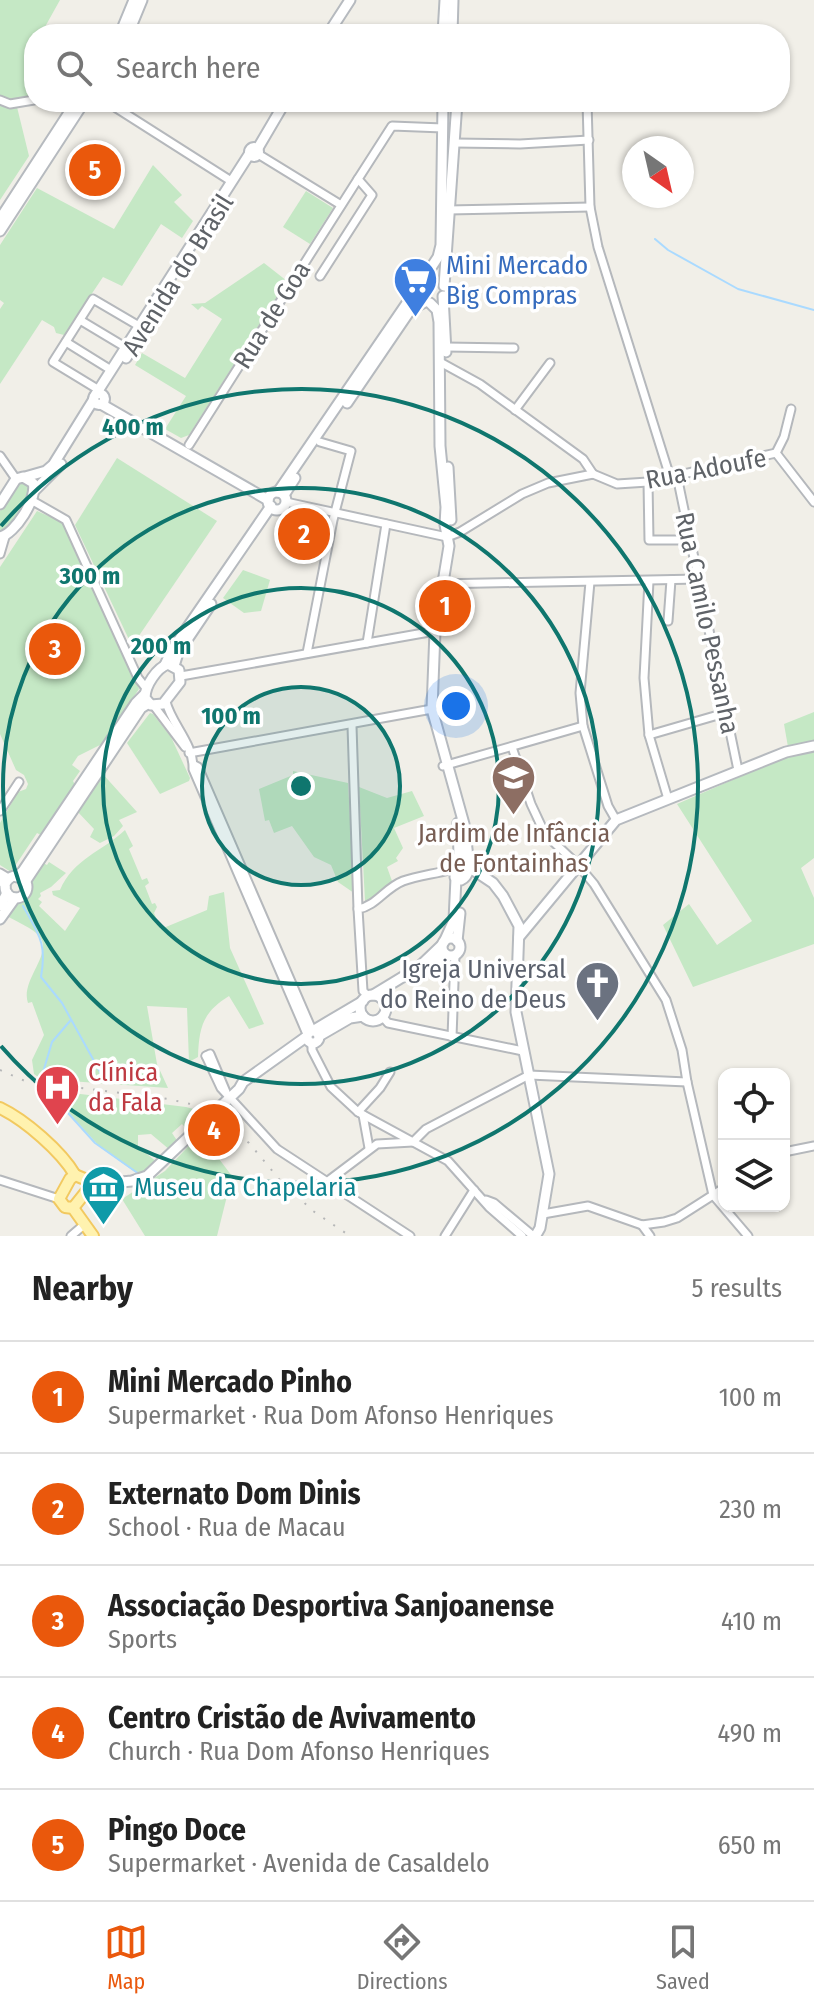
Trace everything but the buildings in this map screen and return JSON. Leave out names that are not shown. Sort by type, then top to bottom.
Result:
[{"type":"main road","points":[[0,1108],[24,1122],[68,1164],[75,1175]]},
{"type":"main road","points":[[73,1208],[88,1191],[89,1185],[83,1176],[75,1175],[70,1179],[59,1199],[62,1205],[73,1208],[93,1236]]},
{"type":"street","points":[[124,24],[134,0]]},
{"type":"street","points":[[132,24],[142,0]]},
{"type":"street","points":[[330,24],[343,0]]},
{"type":"street","points":[[332,24],[350,0]]},
{"type":"street","points":[[444,24],[445,0]]},
{"type":"street","points":[[452,24],[453,0]]},
{"type":"street","points":[[0,100],[10,104],[24,102]]},
{"type":"street","points":[[0,219],[70,112]]},
{"type":"street","points":[[0,231],[77,112]]},
{"type":"street","points":[[121,112],[231,181]]},
{"type":"street","name":"Avenida do Brasil","points":[[0,554],[2,537],[11,533],[33,495],[58,469],[276,112]]},
{"type":"street","points":[[443,112],[443,126],[450,149]]},
{"type":"street","points":[[443,363],[446,347],[446,210],[456,112]]},
{"type":"street","name":"Rua Camilo Pessanha","points":[[588,112],[590,207],[602,260],[673,477],[690,540],[738,770]]},
{"type":"street","points":[[443,126],[450,122],[455,125]]},
{"type":"street","name":"Rua de Goa","points":[[188,448],[392,126],[443,126]]},
{"type":"street","points":[[450,149],[589,140]]},
{"type":"street","points":[[254,152],[341,205]]},
{"type":"street","name":"Avenida do Brasil","points":[[0,504],[20,478],[46,471],[53,465],[99,398],[111,370],[231,181],[254,152]]},
{"type":"street","points":[[320,276],[372,195],[358,179]]},
{"type":"street","points":[[446,210],[590,207]]},
{"type":"street","points":[[170,665],[172,650],[277,500],[422,282],[439,253],[446,210]]},
{"type":"street","points":[[422,282],[435,277],[444,291]]},
{"type":"street","points":[[358,909],[368,907],[384,891],[402,881],[466,876],[459,826],[425,693],[440,584],[449,546],[447,537],[451,528],[452,508],[445,446],[438,314],[419,292],[422,282]]},
{"type":"street","points":[[277,500],[411,309],[438,301],[444,291]]},
{"type":"street","name":"Avenida do Brasil","points":[[125,347],[80,320],[93,299],[139,326]]},
{"type":"street","points":[[80,320],[53,362],[99,398],[277,500],[447,537]]},
{"type":"street","name":"Avenida do Brasil","points":[[66,342],[111,370]]},
{"type":"street","points":[[446,347],[514,348]]},
{"type":"street","points":[[443,363],[480,384],[583,459],[593,474]]},
{"type":"street","points":[[515,410],[550,363]]},
{"type":"street","points":[[776,453],[784,437],[791,409]]},
{"type":"street","points":[[307,653],[335,513],[351,451],[320,442]]},
{"type":"street","name":"Rua Adoufe","points":[[447,537],[522,494],[548,483],[593,474],[617,484],[648,482],[776,453],[814,502]]},
{"type":"street","points":[[0,456],[20,478],[33,483],[33,495],[66,520],[138,678],[188,751],[193,769],[311,1036],[312,1050],[331,1087],[360,1114],[448,1161],[474,1190],[494,1203],[531,1236],[540,1228],[549,1169],[516,1012],[519,932],[503,896],[493,883],[465,860]]},
{"type":"street","points":[[648,482],[649,540],[690,540]]},
{"type":"street","points":[[367,643],[386,524]]},
{"type":"street","points":[[440,584],[699,579]]},
{"type":"street","points":[[668,621],[671,580]]},
{"type":"street","points":[[649,581],[644,678],[649,735],[668,799]]},
{"type":"street","points":[[590,582],[580,693],[583,726],[608,806],[616,820]]},
{"type":"street","points":[[166,702],[181,676],[434,634]]},
{"type":"street","points":[[149,698],[160,668],[170,665]]},
{"type":"street","points":[[170,665],[181,676]]},
{"type":"street","points":[[0,906],[11,885],[134,706],[149,698],[166,702]]},
{"type":"street","points":[[166,702],[188,751]]},
{"type":"street","points":[[188,751],[352,726],[429,710]]},
{"type":"street","points":[[649,735],[725,713]]},
{"type":"street","points":[[311,1036],[350,1018],[363,1016],[372,1020],[382,1016],[386,1006],[363,991],[352,726]]},
{"type":"street","points":[[445,766],[583,726]]},
{"type":"street","points":[[519,932],[532,923],[616,820],[786,752],[814,746]]},
{"type":"street","points":[[512,747],[531,804],[545,834],[578,865],[632,942],[666,1000],[682,1050],[713,1195],[748,1236]]},
{"type":"street","points":[[0,811],[19,782]]},
{"type":"street","points":[[89,1185],[132,1181],[147,1176],[228,1095],[311,1036],[446,949],[459,948],[454,866],[465,860]]},
{"type":"street","points":[[0,873],[11,885]]},
{"type":"street","points":[[452,1037],[446,949],[454,920],[455,876]]},
{"type":"street","points":[[0,919],[11,885]]},
{"type":"street","points":[[363,1016],[360,1010],[372,998]]},
{"type":"street","points":[[382,1016],[388,1023],[523,1051]]},
{"type":"street","points":[[360,1114],[390,1072]]},
{"type":"street","points":[[328,1181],[369,1148],[377,1144],[413,1142],[426,1129],[529,1075],[687,1082]]},
{"type":"street","points":[[228,1095],[277,1149],[410,1236]]},
{"type":"street","points":[[360,1114],[369,1148]]},
{"type":"street","points":[[790,1151],[814,1146]]},
{"type":"street","points":[[0,1180],[59,1199]]},
{"type":"street","points":[[445,1236],[474,1190]]},
{"type":"street","points":[[543,1214],[588,1206],[642,1225],[677,1218],[718,1192]]},
{"type":"street","points":[[71,1236],[85,1224]]},
{"type":"street","points":[[642,1225],[650,1236]]},
{"type":"green space","points":[[0,0],[60,0],[47,24],[24,24],[24,104],[17,107],[29,156],[0,200]]},
{"type":"green space","points":[[153,165],[182,195],[174,202],[193,221],[182,238],[161,224],[122,286],[103,277],[64,335],[56,333],[54,327],[42,320],[0,384],[0,309],[4,303],[0,300],[0,245],[37,188],[114,229]]},
{"type":"green space","points":[[306,191],[333,208],[310,244],[283,227]]},
{"type":"green space","points":[[264,263],[287,281],[189,435],[181,438],[165,429],[186,396],[135,365],[142,353],[185,378],[222,319],[202,306],[198,310],[191,304],[205,303]]},
{"type":"green space","points":[[117,458],[217,521],[132,646],[75,525]]},
{"type":"green space","points":[[21,481],[29,483],[31,493],[8,531],[0,534],[0,511]]},
{"type":"green space","points":[[37,511],[62,522],[139,689],[102,744],[78,756],[72,765],[80,771],[73,781],[75,785],[11,872],[0,865],[0,823],[18,792],[26,789],[28,784],[24,775],[16,770],[0,734],[0,567]]},
{"type":"green space","points":[[243,570],[270,580],[261,611],[244,613],[223,598]]},
{"type":"green space","points":[[814,712],[814,741],[788,747],[784,724]]},
{"type":"green space","points":[[150,713],[171,737],[190,778],[160,794],[127,743]]},
{"type":"green space","points":[[814,750],[814,858],[801,868],[814,898],[814,944],[693,987],[663,925],[689,904],[717,945],[752,921],[677,804],[790,755]]},
{"type":"green space","points":[[293,771],[348,783],[354,893],[338,882],[331,865],[314,857],[292,826],[274,833],[269,820],[265,821],[259,789],[293,775]]},
{"type":"green space","points":[[101,772],[137,812],[119,820],[123,826],[114,836],[100,843],[90,837],[94,829],[77,811]]},
{"type":"green space","points":[[359,787],[387,798],[412,791],[424,816],[394,828],[403,848],[396,858],[398,861],[387,867],[392,881],[369,903],[365,901]]},
{"type":"green space","points":[[125,830],[133,846],[129,849],[142,880],[147,878],[149,883],[145,886],[152,904],[155,903],[157,907],[154,913],[161,929],[207,910],[209,896],[224,892],[230,948],[264,1024],[249,1029],[229,996],[208,1014],[201,1029],[198,1057],[189,1062],[187,1008],[147,1006],[157,1064],[168,1088],[41,1079],[34,1074],[32,1060],[44,1035],[27,995],[43,944],[33,931],[7,916],[16,903],[31,892],[32,878],[43,863],[47,865],[49,862],[66,873],[40,893],[38,899],[42,902],[39,906],[65,931],[80,908],[53,895],[52,891],[60,890],[80,863]]},
{"type":"green space","points":[[48,1090],[205,1112],[188,1130],[182,1124],[172,1133],[178,1142],[170,1150],[151,1134],[138,1135],[138,1147],[157,1162],[139,1175],[100,1147]]},
{"type":"green space","points":[[200,1134],[232,1176],[217,1236],[145,1236],[122,1199],[165,1171]]},
{"type":"waterway","points":[[655,239],[668,250],[738,289],[814,310]]},
{"type":"waterway","points":[[23,906],[42,947],[41,977],[62,1003],[104,1079]]},
{"type":"waterway","points":[[41,1079],[52,1042],[70,1021]]},
{"type":"waterway","points":[[39,1089],[43,1097],[59,1103],[95,1143],[139,1174]]},
{"type":"railway","points":[[0,1070],[25,1081],[168,1099],[204,1107],[249,1143],[279,1179],[313,1211],[350,1236]]},
{"type":"place","name":"Pingo Doce","points":[[95,170]]},
{"type":"place","name":"Mini Mercado Big Compras","points":[[415,319]]},
{"type":"place","name":"Externato Dom Dinis","points":[[304,534]]},
{"type":"place","name":"Mini Mercado Pinho","points":[[445,606]]},
{"type":"place","name":"Associação Desportiva Sanjoanense","points":[[55,649]]},
{"type":"place","name":"Jardim de Infância de Fontainhas","points":[[514,817]]},
{"type":"place","name":"Igreja Universal do Reino de Deus","points":[[597,1023]]},
{"type":"place","name":"Clínica da Fala","points":[[57,1126]]},
{"type":"place","name":"Centro Cristão de Avivamento","points":[[214,1130]]},
{"type":"place","name":"Museu da Chapelaria","points":[[103,1226]]}]
